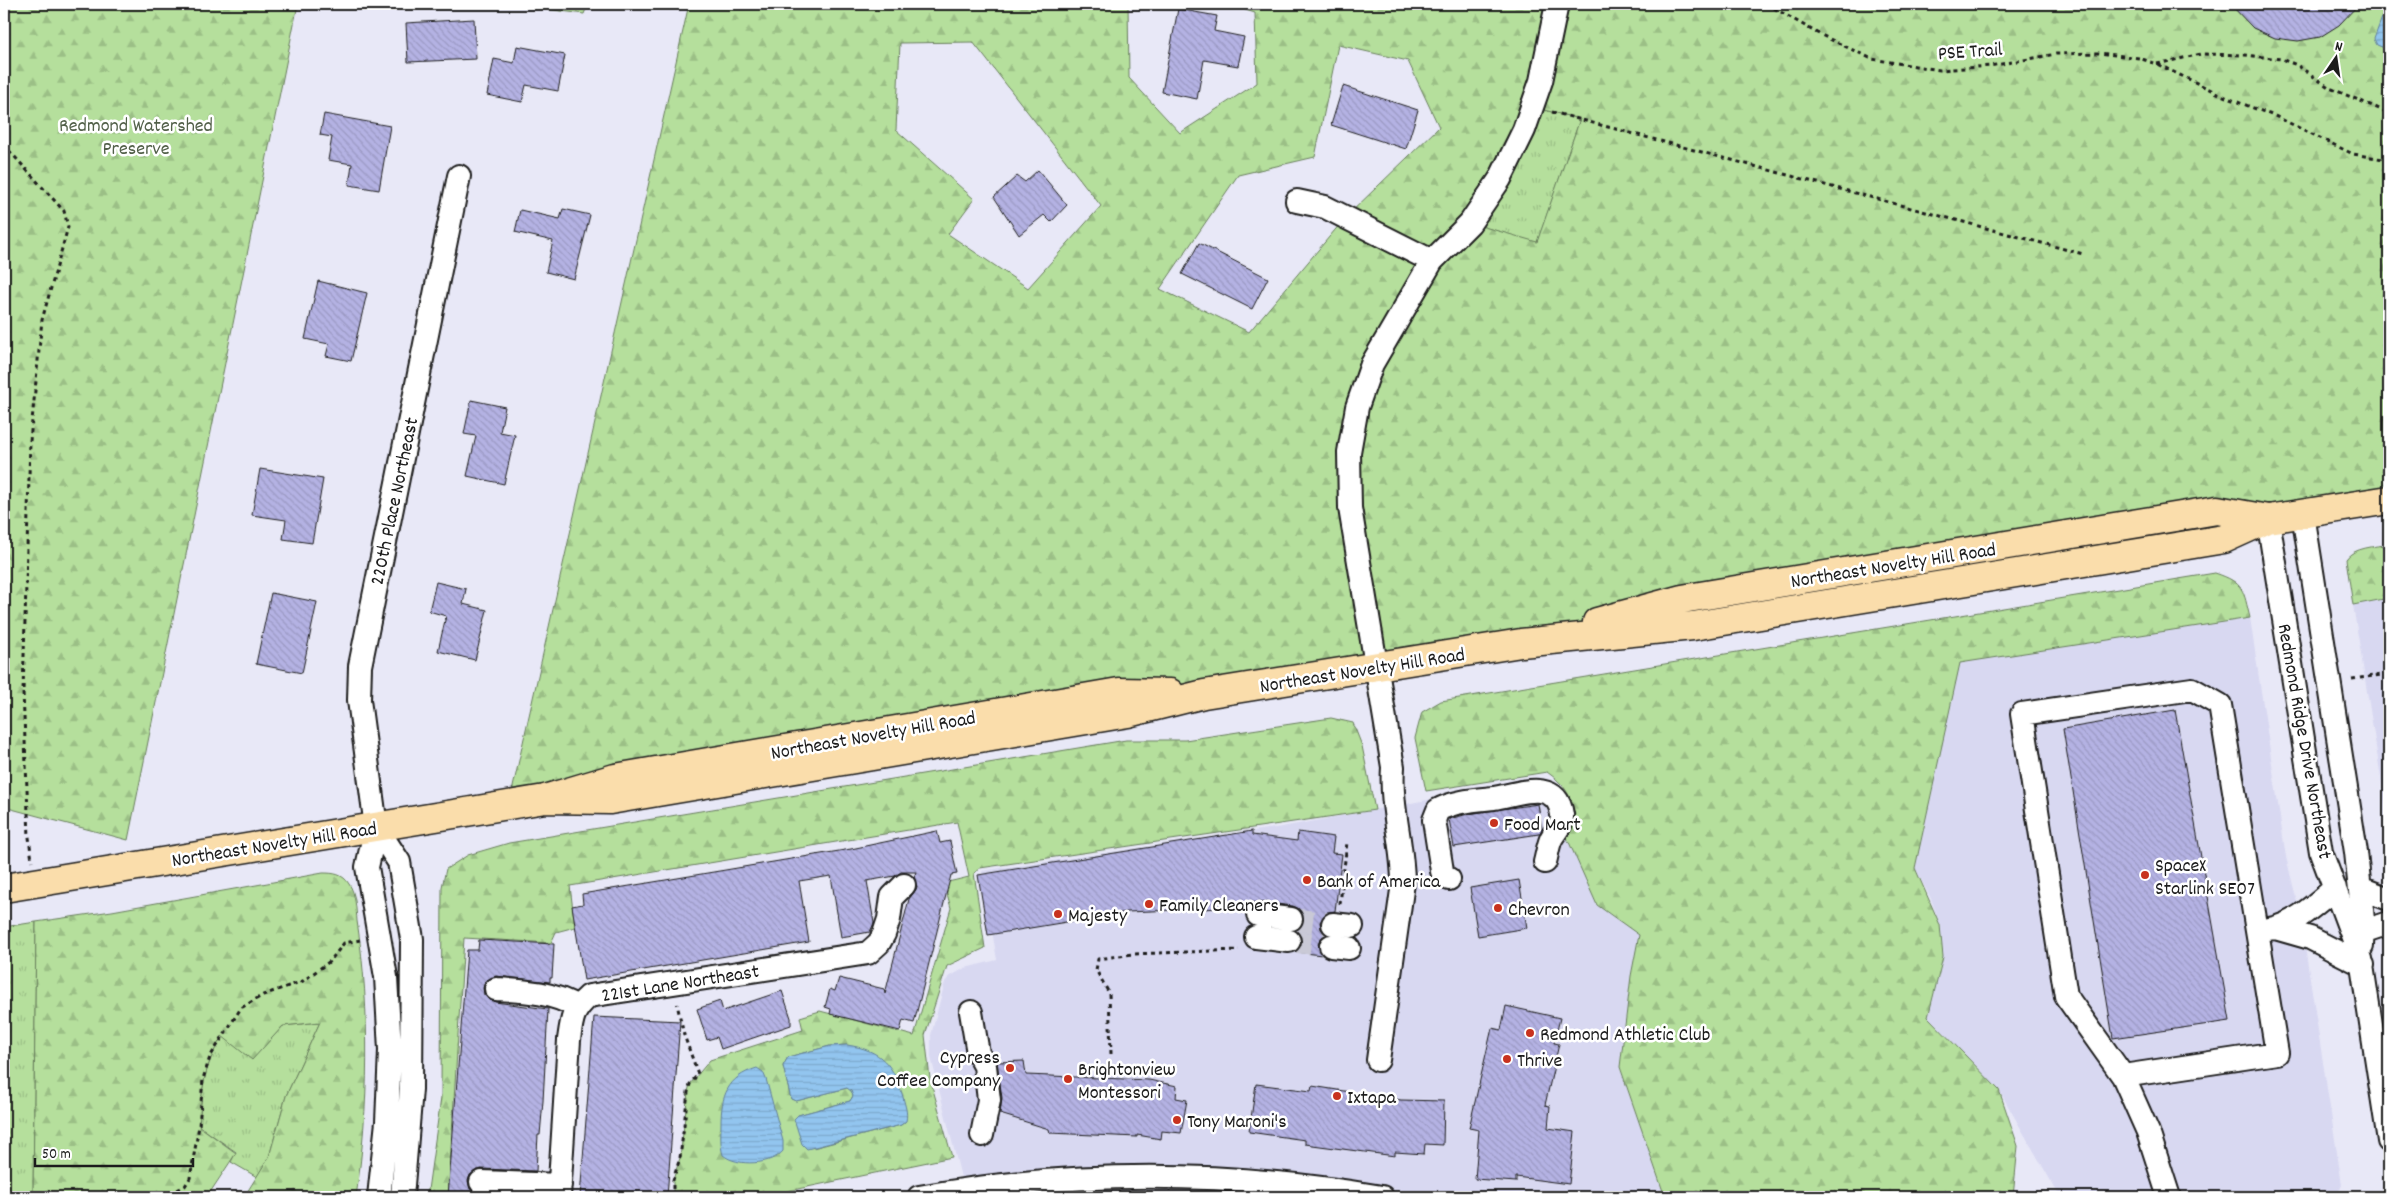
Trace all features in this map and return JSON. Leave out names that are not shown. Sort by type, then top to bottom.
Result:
[{"type":"main road","name":"Northeast Novelty Hill Road","points":[[4,888],[545,799],[610,800],[1128,713],[1204,694],[1521,643],[1693,626],[2224,539],[2268,520],[2389,500]]},
{"type":"street","points":[[1378,1060],[1403,875],[1393,793],[1393,767],[1378,667],[1350,508],[1349,452],[1358,407],[1372,364],[1432,261],[1470,223],[1500,179],[1524,130],[1542,81],[1557,4]]},
{"type":"street","name":"220th Place Northeast","points":[[376,827],[359,700],[360,666],[459,176]]},
{"type":"street","points":[[1297,201],[1325,207],[1432,261]]},
{"type":"street","name":"Redmond Ridge Drive Northeast","points":[[2304,514],[2356,852],[2360,888],[2362,962],[2389,1141]]},
{"type":"street","name":"Redmond Ridge Drive Northeast","points":[[2268,520],[2321,852],[2362,962]]},
{"type":"street","points":[[2123,1076],[2277,1053],[2267,929],[2220,705],[2192,689],[2022,714],[2066,996],[2123,1076],[2148,1132],[2169,1197]]},
{"type":"street","points":[[1449,879],[1444,877],[1442,871],[1434,820],[1438,810],[1455,804],[1499,797],[1530,789],[1551,794],[1559,805],[1561,823],[1551,840],[1545,862]]},
{"type":"street","points":[[376,827],[367,867],[386,977],[390,1050],[387,1122],[379,1197]]},
{"type":"street","points":[[376,827],[399,862],[412,939],[412,1088],[402,1197]]},
{"type":"street","name":"221st Lane Northeast","points":[[559,1191],[572,1016],[577,1007],[589,996],[868,953],[879,943],[884,934],[889,919],[892,896],[904,884]]},
{"type":"street","points":[[2267,929],[2306,913],[2335,888]]},
{"type":"street","points":[[2360,888],[2389,899]]},
{"type":"street","points":[[2362,932],[2389,923]]},
{"type":"street","points":[[2267,929],[2310,938],[2362,962]]},
{"type":"street","points":[[1254,932],[1290,930]]},
{"type":"street","points":[[496,989],[544,993],[562,998],[577,1007]]},
{"type":"street","points":[[971,1012],[978,1053],[985,1066],[988,1100],[982,1135]]},
{"type":"street","points":[[919,1197],[994,1185],[1114,1176],[1218,1177],[1290,1183],[1382,1197]]},
{"type":"street","points":[[481,1182],[559,1191]]},
{"type":"path","name":"PSE Trail","points":[[1767,4],[1817,33],[1872,58],[1940,70],[1990,66],[2056,54],[2098,53],[2139,58],[2157,64],[2230,100],[2277,117],[2353,154],[2389,160]]},
{"type":"path","name":"PSE Trail","points":[[2157,64],[2178,61],[2201,54],[2245,55],[2280,60],[2297,65],[2330,88],[2389,113]]},
{"type":"path","points":[[1532,107],[2083,254]]},
{"type":"path","points":[[4,145],[64,210],[68,227],[42,320],[30,441],[24,692],[29,837],[36,883]]},
{"type":"path","points":[[2352,679],[2389,674]]},
{"type":"path","points":[[1341,935],[1347,842]]},
{"type":"path","points":[[1111,1054],[1109,993],[1096,970],[1098,959],[1254,932]]},
{"type":"path","points":[[163,1197],[185,1186],[190,1178],[203,1079],[210,1058],[241,1008],[263,996],[303,981],[330,960],[344,942],[360,940]]},
{"type":"path","points":[[673,984],[684,1035],[698,1074],[690,1084],[688,1092],[680,1158],[673,1180],[673,1197]]},
{"type":"shaded area","points":[[2389,598],[2389,827],[2353,605]]},
{"type":"shaded area","points":[[2250,618],[2286,857],[2300,914],[2342,1185],[2336,1197],[2060,1197],[1999,1090],[1928,1017],[1943,957],[1940,925],[1931,899],[1915,868],[1960,662]]},
{"type":"shaded area","points":[[1552,788],[1597,905],[1640,934],[1631,976],[1620,1067],[1665,1197],[1382,1197],[1290,1183],[964,1189],[931,1057],[931,1035],[945,982],[949,977],[965,968],[997,960],[982,871],[1282,827],[1454,795]]},
{"type":"green space","name":"Redmond Watershed Preserve","points":[[4,4],[298,4],[128,840],[4,807]]},
{"type":"green space","points":[[507,4],[588,4],[584,14]]},
{"type":"green space","points":[[689,4],[1128,4],[1129,78],[1180,133],[1257,83],[1255,13],[1226,4],[2389,4],[2389,500],[2217,510],[1521,643],[509,805]],"holes":[[[973,42],[1101,206],[1028,288],[948,234],[974,199],[896,130],[900,43]],[[1338,45],[1408,61],[1439,127],[1346,217],[1249,332],[1160,289],[1238,175],[1315,157]],[[1532,107],[1580,119],[1537,242],[1470,223]]]},
{"type":"green space","points":[[1532,107],[1580,119],[1537,243],[1470,223]]},
{"type":"green space","points":[[2389,544],[2389,598],[2353,605],[2346,559],[2359,550]]},
{"type":"green space","points":[[2215,573],[2232,580],[2241,589],[2250,618],[1960,663],[1915,868],[1940,925],[1943,957],[1928,1017],[1999,1090],[2018,1146],[2013,1197],[1665,1197],[1620,1067],[1631,976],[1639,935],[1597,905],[1564,831],[1575,815],[1569,795],[1562,785],[1547,772],[1426,791],[1415,738],[1422,712],[1441,701]]},
{"type":"green space","points":[[1331,718],[1353,723],[1362,746],[1375,810],[980,868],[974,873],[985,948],[947,966],[925,1035],[930,1079],[952,1157],[759,1197],[673,1197],[673,1180],[680,1158],[690,1084],[710,1060],[803,1030],[800,1017],[820,1011],[914,1036],[951,908],[944,883],[969,877],[957,822],[570,886],[575,927],[556,932],[551,943],[464,938],[448,1197],[427,1197],[441,1098],[442,887],[446,869],[468,855],[509,843],[1126,740],[1185,740]],"holes":[[[847,1045],[906,1121],[901,1125],[813,1148],[798,1115],[850,1101],[853,1096],[851,1090],[847,1088],[796,1101],[791,1099],[783,1066],[788,1057],[830,1046]]]},
{"type":"green space","points":[[323,873],[341,876],[347,881],[353,892],[362,955],[367,1059],[364,1129],[356,1197],[244,1197],[269,1157],[286,1096],[320,1022],[283,1026],[252,1060],[222,1036],[204,1079],[199,1126],[236,1153],[207,1197],[33,1197],[36,922],[112,911]]},
{"type":"green space","points":[[36,922],[33,1197],[4,1197],[4,927]]},
{"type":"green space","points":[[320,1022],[286,1096],[269,1157],[257,1177],[231,1162],[236,1152],[199,1126],[204,1079],[211,1058],[222,1035],[252,1059],[283,1026]]},
{"type":"water","points":[[2387,4],[2389,4],[2389,50],[2377,45],[2374,39]]},
{"type":"water","points":[[847,1045],[859,1047],[877,1055],[890,1068],[903,1097],[906,1121],[901,1125],[807,1149],[802,1144],[794,1119],[798,1115],[850,1101],[853,1096],[847,1088],[796,1101],[791,1099],[783,1066],[788,1057],[830,1046]]},
{"type":"water","points":[[757,1068],[763,1072],[766,1079],[783,1141],[783,1151],[778,1156],[763,1162],[745,1163],[729,1159],[723,1155],[721,1147],[722,1105],[724,1096],[732,1082]]},
{"type":"building","points":[[2230,4],[2359,4],[2339,25],[2320,37],[2298,41],[2275,38],[2253,28]]},
{"type":"building","points":[[1178,9],[1217,16],[1214,31],[1244,37],[1238,66],[1204,60],[1197,99],[1162,92]]},
{"type":"building","points":[[474,19],[476,59],[408,62],[406,23]]},
{"type":"building","points":[[517,46],[565,55],[558,91],[526,85],[522,102],[487,95],[494,59],[514,63]]},
{"type":"building","points":[[1343,86],[1418,110],[1406,149],[1331,125]]},
{"type":"building","points":[[324,114],[390,126],[379,190],[349,185],[352,164],[328,160],[332,137],[320,135]]},
{"type":"building","points":[[1038,170],[1067,205],[1051,222],[1044,215],[1019,235],[994,197],[1017,176],[1025,182]]},
{"type":"building","points":[[563,209],[590,215],[574,279],[546,272],[553,241],[515,232],[520,210],[560,219]]},
{"type":"building","points":[[1199,243],[1268,278],[1252,309],[1182,274]]},
{"type":"building","points":[[318,281],[367,293],[351,361],[326,356],[329,344],[305,339]]},
{"type":"building","points":[[471,400],[505,407],[500,432],[515,435],[504,484],[467,476],[476,436],[464,434]]},
{"type":"building","points":[[260,469],[323,479],[312,543],[283,539],[286,520],[252,515]]},
{"type":"building","points":[[436,582],[466,589],[463,604],[487,610],[475,660],[438,651],[446,616],[429,611]]},
{"type":"building","points":[[271,593],[317,602],[302,673],[256,664]]},
{"type":"building","name":"SpaceX Starlink SE07","points":[[2175,710],[2230,1021],[2113,1038],[2063,729]]},
{"type":"building","points":[[1538,804],[1542,829],[1539,834],[1454,847],[1449,819],[1468,814]]},
{"type":"building","points":[[937,831],[940,843],[950,841],[957,874],[951,875],[914,1023],[903,1020],[900,1031],[830,1014],[831,1009],[825,1007],[830,989],[835,991],[839,978],[884,989],[885,994],[909,899],[917,888],[914,877],[916,872],[901,872],[895,876],[867,881],[874,923],[870,932],[841,937],[831,876],[799,881],[809,942],[584,980],[572,906],[583,904],[582,894],[851,849]]},
{"type":"building","points":[[1252,831],[1252,835],[1297,841],[1298,832],[1334,837],[1332,853],[1342,854],[1335,911],[1327,912],[1320,922],[1321,929],[1325,934],[1318,944],[1322,955],[1296,952],[1302,942],[1297,931],[1302,926],[1304,920],[1299,909],[1293,906],[1260,902],[1248,903],[1248,907],[1127,912],[988,935],[978,875]]},
{"type":"building","name":"Chevron","points":[[1519,880],[1527,928],[1478,936],[1470,888]]},
{"type":"building","points":[[479,940],[554,944],[552,978],[550,978],[550,982],[496,976],[485,981],[483,988],[484,995],[495,1002],[548,1009],[543,1101],[540,1135],[538,1135],[536,1171],[481,1169],[470,1175],[468,1181],[470,1189],[480,1195],[535,1197],[448,1197],[467,950],[478,950]]},
{"type":"building","points":[[782,991],[791,1018],[791,1025],[721,1049],[717,1037],[707,1040],[697,1009],[720,1001],[723,1011]]},
{"type":"building","points":[[1506,1006],[1560,1018],[1554,1043],[1559,1044],[1545,1105],[1550,1106],[1548,1128],[1575,1132],[1569,1184],[1516,1177],[1516,1182],[1475,1179],[1479,1130],[1469,1128],[1492,1028],[1501,1030]]},
{"type":"building","points":[[594,1017],[680,1021],[667,1197],[580,1197]]},
{"type":"building","points":[[1024,1061],[1026,1075],[1149,1080],[1177,1086],[1176,1098],[1187,1100],[1181,1133],[1162,1131],[1161,1139],[1137,1135],[1137,1137],[1050,1133],[1049,1129],[1000,1114],[1002,1098],[997,1062]]},
{"type":"building","points":[[1256,1084],[1311,1091],[1312,1086],[1401,1100],[1444,1101],[1443,1145],[1425,1144],[1424,1154],[1395,1152],[1395,1156],[1305,1144],[1305,1140],[1249,1132]]},
{"type":"tunnel","points":[[1291,919],[1333,924]]},
{"type":"tunnel","points":[[1289,941],[1331,946]]},
{"type":"place","name":"Food Mart","points":[[1494,823]]},
{"type":"place","name":"SpaceX Starlink SE07","points":[[2145,875]]},
{"type":"place","name":"Bank of America","points":[[1307,880]]},
{"type":"place","name":"Family Cleaners","points":[[1149,904]]},
{"type":"place","name":"Chevron","points":[[1498,908]]},
{"type":"place","name":"Majesty","points":[[1058,914]]},
{"type":"place","name":"Redmond Athletic Club","points":[[1530,1033]]},
{"type":"place","name":"Thrive","points":[[1507,1059]]},
{"type":"place","name":"Cypress Coffee Company","points":[[1010,1068]]},
{"type":"place","name":"Brightonview Montessori","points":[[1068,1079]]},
{"type":"place","name":"Ixtapa","points":[[1337,1096]]},
{"type":"place","name":"Tony Maroni's","points":[[1177,1120]]}]
